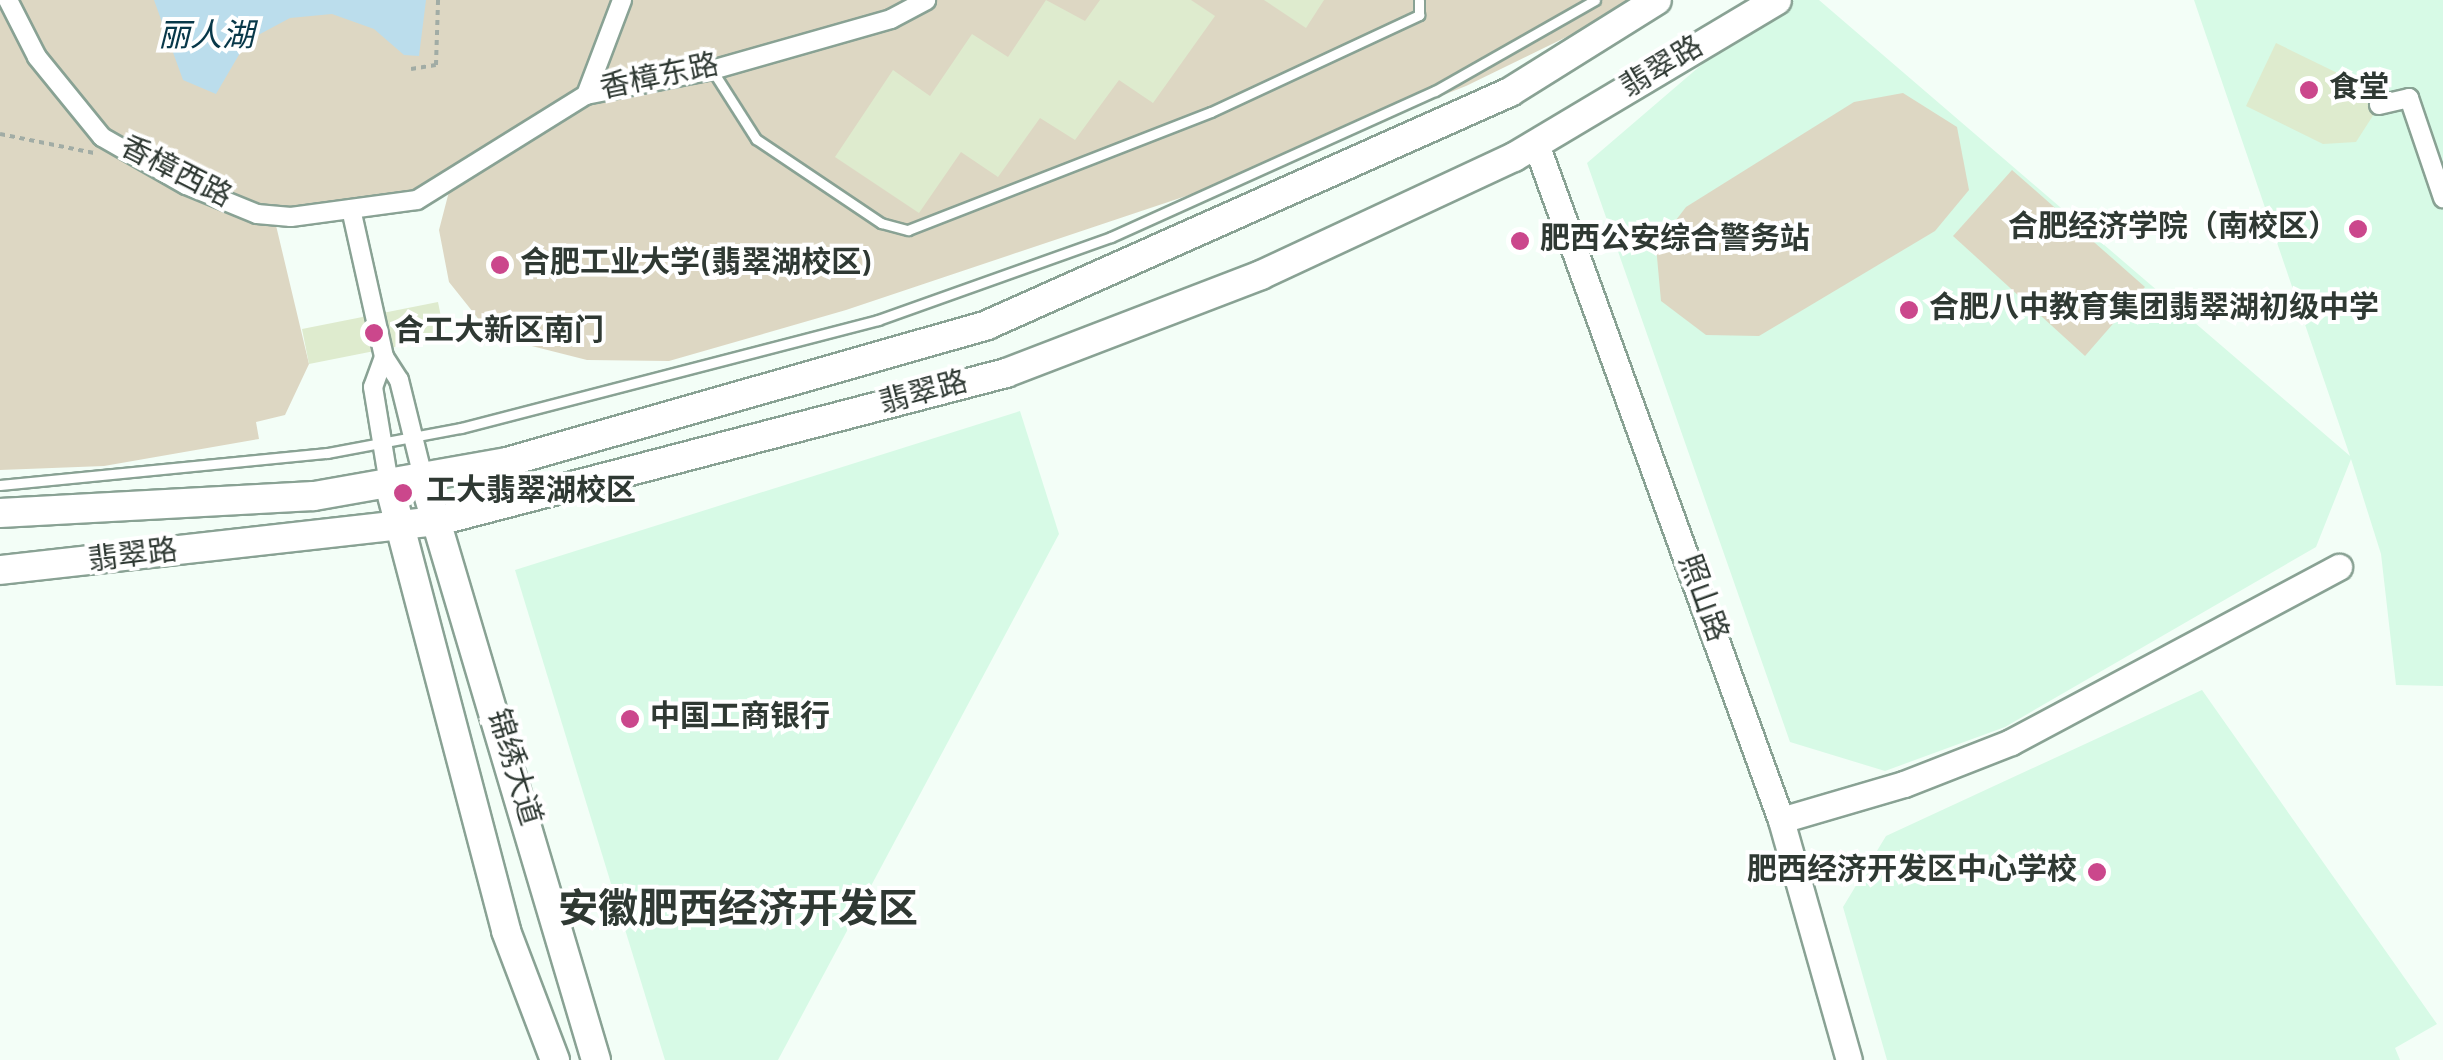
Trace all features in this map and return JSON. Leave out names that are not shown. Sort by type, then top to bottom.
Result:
[{"type":"main road","name":"翡翠路","points":[[0,513],[314,496],[507,462],[987,325],[1510,92],[1657,0]]},
{"type":"main road","name":"翡翠路","points":[[0,570],[438,521],[1006,373],[1261,275],[1536,144],[1776,0]]},
{"type":"main road","name":"锦绣大道","points":[[423,478],[596,1060]]},
{"type":"main road","name":"锦绣大道","points":[[390,484],[397,526],[506,930],[555,1060]]},
{"type":"street","name":"香樟西路","points":[[8,0],[36,58],[102,137],[256,214],[291,217],[352,209]]},
{"type":"street","points":[[586,96],[622,0]]},
{"type":"street","name":"香樟东路","points":[[352,209],[417,200],[586,96],[712,70],[891,19],[926,0]]},
{"type":"street","points":[[2380,105],[2410,98],[2443,198]]},
{"type":"street","name":"照山路","points":[[1536,144],[1781,820],[1849,1060]]},
{"type":"street","points":[[352,209],[384,357],[399,380],[423,478]]},
{"type":"street","points":[[384,357],[372,387],[390,484]]},
{"type":"street","points":[[1781,820],[1904,784],[2011,742],[2339,567]]},
{"type":"lane","points":[[712,70],[756,139],[881,223],[908,230],[1211,112],[1419,15],[1419,0]]},
{"type":"lane","points":[[0,485],[382,443],[640,386],[878,320],[1111,237],[1434,91],[1595,0]]},
{"type":"path","points":[[412,69],[436,65],[438,0]]},
{"type":"path","points":[[0,134],[98,154]]},
{"type":"shaded area","name":"合肥工业大学(翡翠湖校区)","points":[[0,0],[1642,0],[1466,86],[1213,187],[846,310],[669,361],[587,360],[492,336],[449,282],[439,230],[452,180],[402,199],[274,217],[309,364],[285,415],[256,422],[259,439],[104,466],[0,470]]},
{"type":"shaded area","name":"合肥八中教育集团翡翠湖初级中学","points":[[1777,0],[1819,0],[2350,456],[2194,0],[2443,0],[2443,686],[2396,685],[2381,554],[2351,459],[2316,547],[2005,727],[1885,771],[1790,742],[1587,163]]},
{"type":"shaded area","points":[[1903,93],[1957,127],[1969,190],[1935,231],[1759,336],[1706,335],[1661,301],[1656,246],[1686,207],[1854,102]]},
{"type":"shaded area","points":[[2012,170],[2145,287],[2085,356],[1953,236]]},
{"type":"shaded area","points":[[1020,411],[1059,534],[778,1060],[665,1060],[515,570]]},
{"type":"shaded area","name":"肥西经济开发区中心学校","points":[[2202,690],[2437,1024],[2395,1048],[2400,1060],[1887,1060],[1843,907],[1886,836]]},
{"type":"water","name":"丽人湖","points":[[154,0],[426,0],[419,56],[404,55],[374,29],[332,14],[290,18],[247,41],[216,94],[183,80]]},
{"type":"building","points":[[1046,0],[1085,21],[1100,0],[1191,0],[1215,16],[1153,103],[1119,80],[1075,140],[1040,118],[998,177],[961,152],[919,213],[835,157],[893,70],[930,96],[972,34],[1008,57]]},
{"type":"building","points":[[1264,0],[1324,0],[1306,28]]},
{"type":"building","name":"食堂","points":[[2276,43],[2358,83],[2370,98],[2374,114],[2356,142],[2323,144],[2246,106]]},
{"type":"building","name":"合工大新区南门","points":[[438,302],[445,337],[309,364],[302,329]]},
{"type":"place","name":"食堂","points":[[2309,90]]},
{"type":"place","name":"合肥经济学院（南校区）","points":[[2358,229]]},
{"type":"place","name":"肥西公安综合警务站","points":[[1520,241]]},
{"type":"place","name":"合肥工业大学(翡翠湖校区)","points":[[500,265]]},
{"type":"place","name":"合肥八中教育集团翡翠湖初级中学","points":[[1909,310]]},
{"type":"place","name":"合工大新区南门","points":[[374,333]]},
{"type":"place","name":"工大翡翠湖校区","points":[[403,493]]},
{"type":"place","name":"中国工商银行","points":[[630,719]]},
{"type":"place","name":"肥西经济开发区中心学校","points":[[2097,872]]},
{"type":"district","name":"安徽肥西经济开发区","points":[[738,912]]}]
